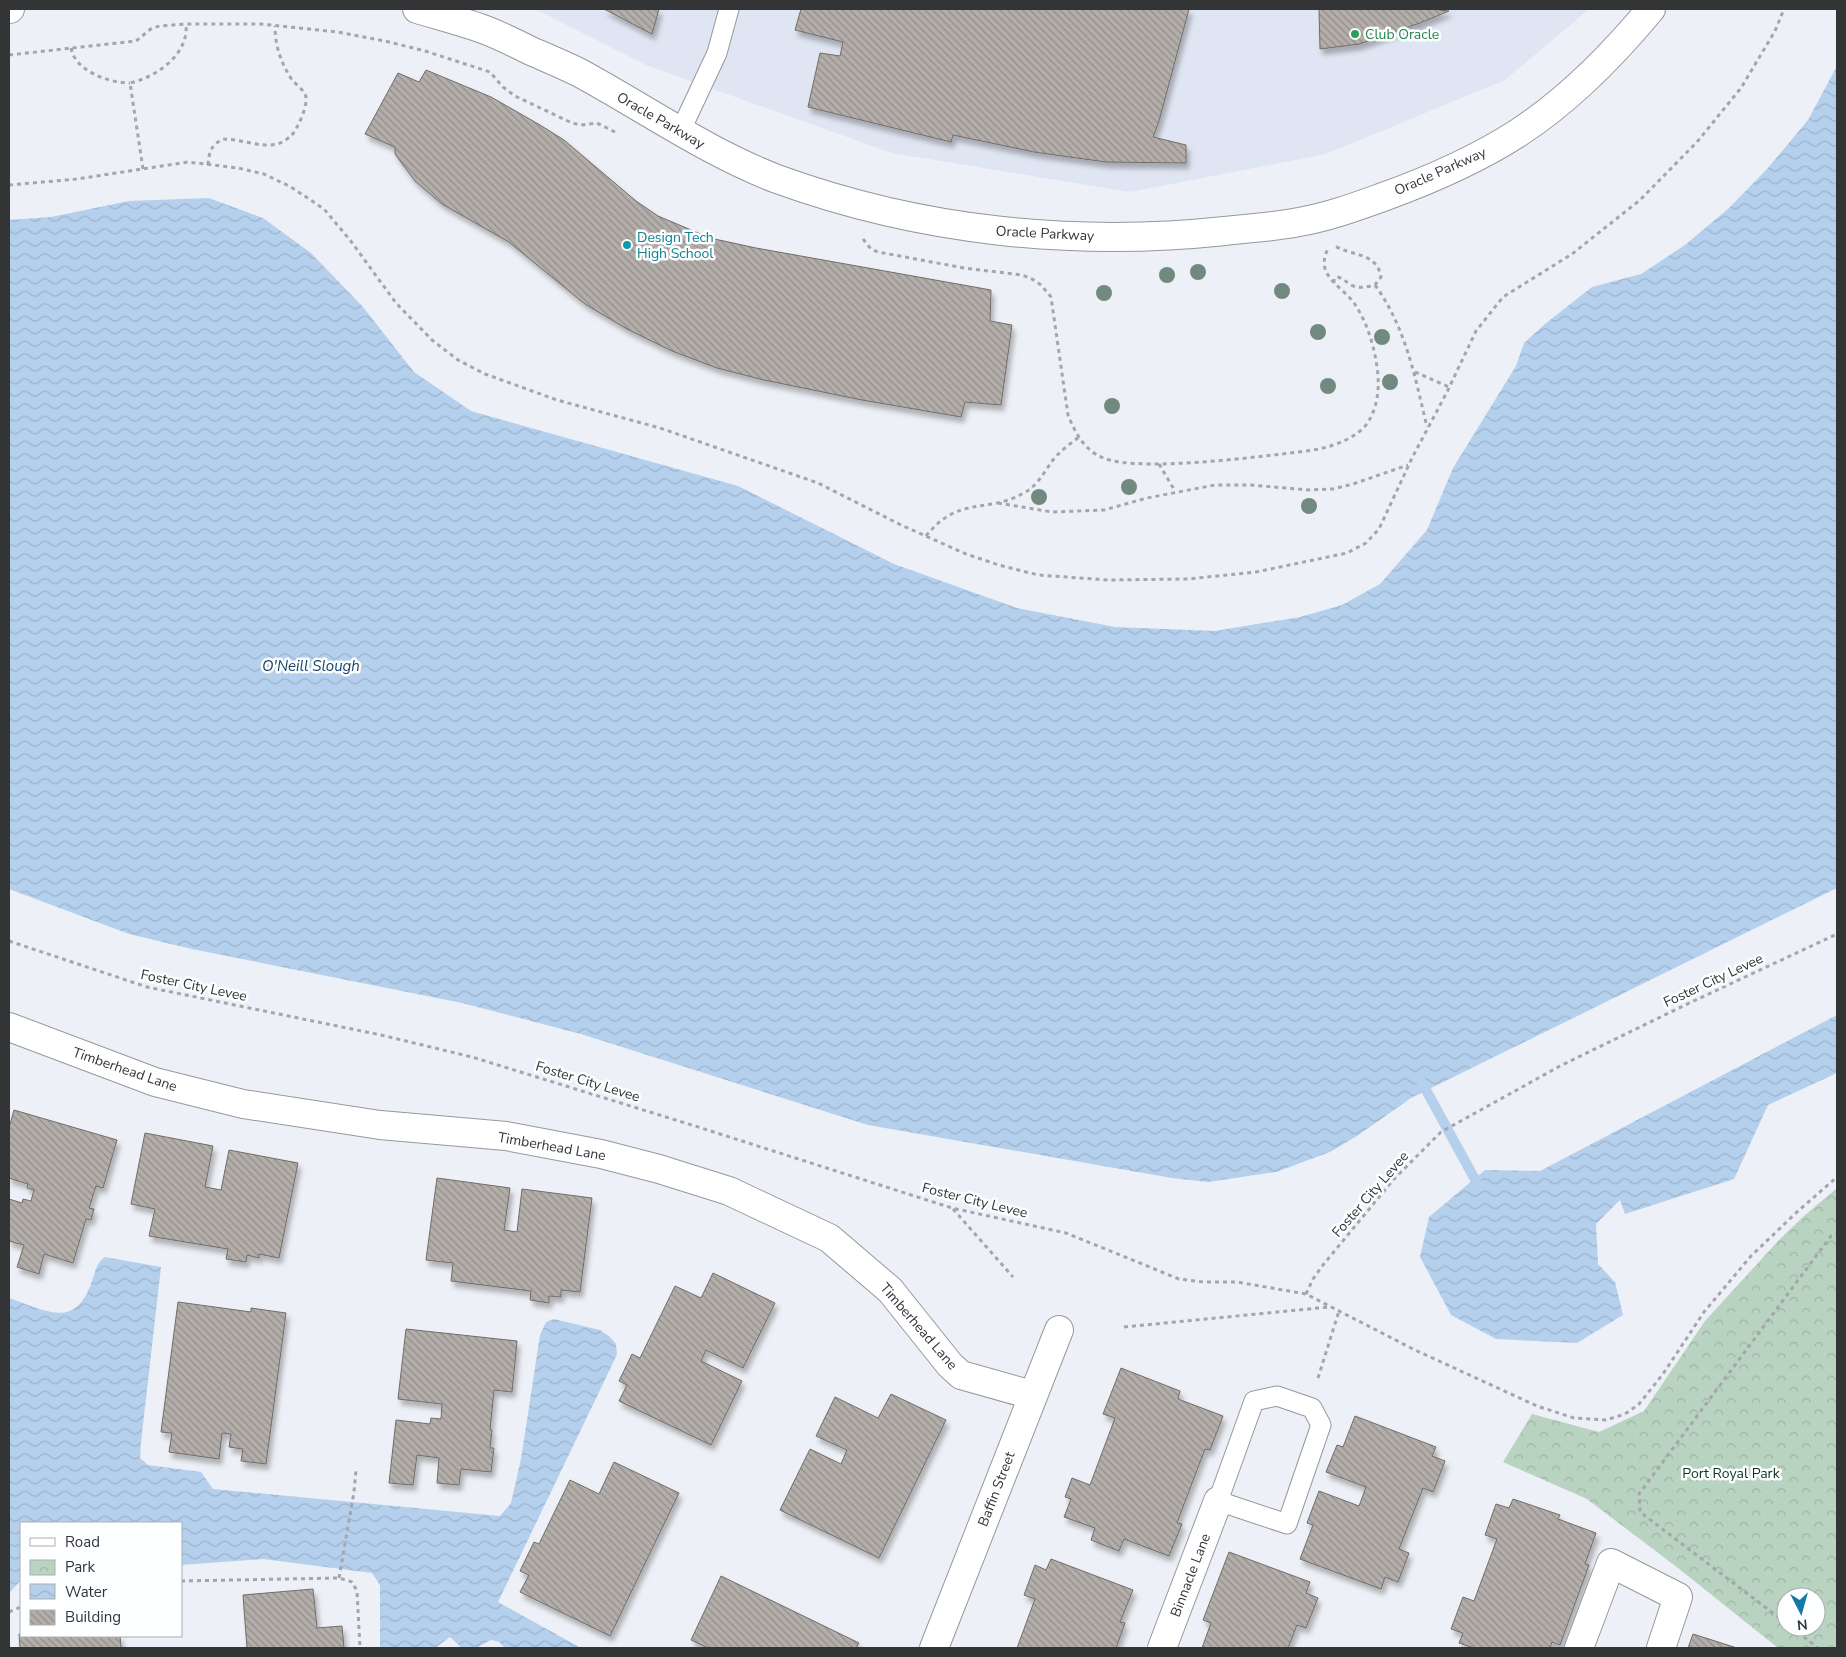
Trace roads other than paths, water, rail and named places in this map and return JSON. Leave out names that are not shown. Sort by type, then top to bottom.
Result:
[{"type":"street","name":"Oracle Parkway","points":[[417,9],[489,31],[579,72],[680,132],[735,161],[784,181],[883,211],[942,224],[1035,235],[1151,236],[1298,222],[1342,212],[1422,183],[1472,159],[1518,133],[1562,100],[1610,57],[1651,9]]},
{"type":"street","name":"Timberhead Lane","points":[[9,1027],[155,1082],[244,1104],[380,1125],[506,1136],[600,1154],[659,1169],[729,1191],[829,1238],[890,1290],[950,1365],[961,1375],[1032,1395]]},
{"type":"street","name":"Baffin Street","points":[[934,1648],[1059,1330]]},
{"type":"street","name":"Binnacle Lane","points":[[1162,1648],[1218,1501]]},
{"type":"street","points":[[1579,1648],[1610,1563],[1678,1597],[1661,1648]]},
{"type":"lane","points":[[680,132],[717,53],[729,9]]},
{"type":"lane","points":[[1277,1396],[1312,1408],[1320,1425],[1287,1524],[1218,1501],[1254,1402],[1277,1396]]},
{"type":"water","name":"O'Neill Slough","points":[[1837,66],[1837,888],[1411,1098],[1357,1136],[1330,1152],[1276,1172],[1208,1182],[1172,1178],[868,1125],[581,1034],[462,1003],[192,949],[129,934],[9,889],[9,220],[51,217],[129,201],[209,198],[263,218],[311,253],[363,307],[414,372],[471,411],[738,486],[894,564],[1017,608],[1115,627],[1215,631],[1300,617],[1342,605],[1380,584],[1427,530],[1453,468],[1516,366],[1524,343],[1592,287],[1641,274],[1685,245],[1729,208],[1768,168],[1808,120]]},
{"type":"water","points":[[1837,1015],[1837,1073],[1768,1105],[1734,1179],[1625,1214],[1620,1200],[1596,1224],[1598,1264],[1615,1282],[1623,1315],[1577,1343],[1496,1339],[1451,1315],[1420,1257],[1429,1217],[1485,1170],[1540,1171]]},
{"type":"water","points":[[105,1257],[161,1267],[140,1458],[148,1465],[201,1472],[213,1489],[500,1516],[511,1503],[521,1459],[540,1335],[546,1322],[554,1319],[600,1330],[610,1337],[616,1344],[617,1354],[498,1602],[581,1648],[505,1648],[499,1642],[491,1640],[476,1648],[462,1648],[450,1637],[435,1648],[380,1648],[380,1585],[372,1573],[263,1559],[182,1565],[182,1522],[20,1522],[20,1581],[11,1591],[9,1597],[9,1298],[47,1311],[68,1312],[85,1297],[98,1264]]},
{"type":"waterway","points":[[1420,1079],[1478,1185],[1482,1186]]},
{"type":"place","name":"Club Oracle","points":[[1355,34]]},
{"type":"place","name":"Design Tech High School","points":[[627,245]]},
{"type":"park label","name":"Port Royal Park","points":[[1731,1473]]}]
